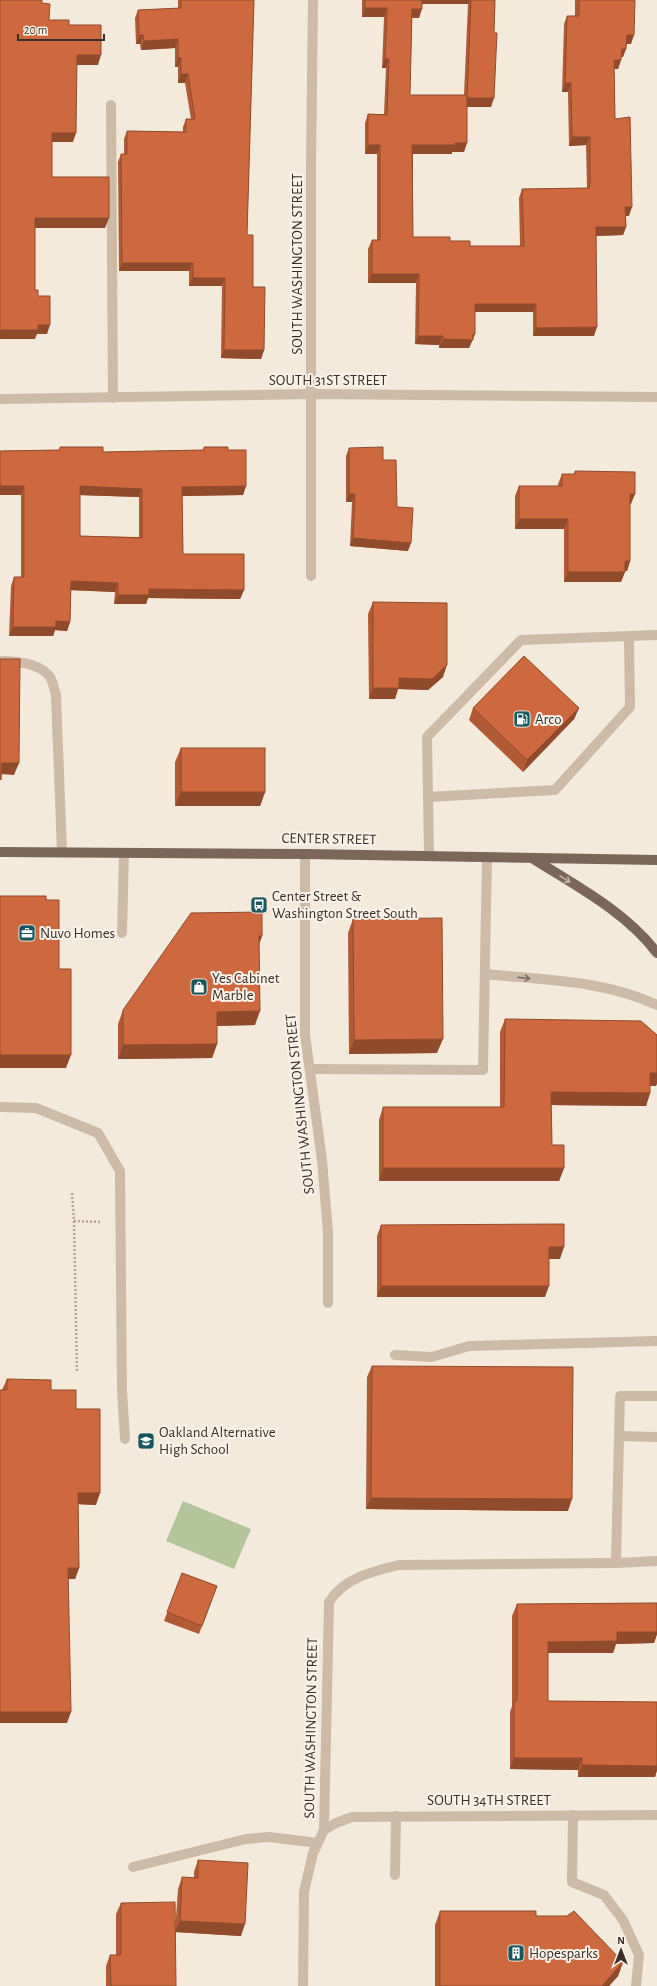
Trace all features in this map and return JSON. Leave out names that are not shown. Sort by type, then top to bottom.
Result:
[{"type":"main road","name":"CENTER STREET","points":[[0,852],[304,854],[657,860]]},
{"type":"main road","points":[[532,858],[614,910],[645,937],[657,953]]},
{"type":"street","name":"SOUTH WASHINGTON STREET","points":[[311,576],[311,150],[313,0]]},
{"type":"street","points":[[111,105],[113,398]]},
{"type":"street","name":"SOUTH 31ST STREET","points":[[0,399],[312,394],[657,398]]},
{"type":"street","points":[[429,856],[427,737],[521,640],[657,635]]},
{"type":"street","points":[[428,797],[555,790],[630,707],[629,636]]},
{"type":"street","points":[[0,661],[15,661],[36,667],[49,676],[56,695],[62,852]]},
{"type":"street","points":[[122,933],[124,853]]},
{"type":"street","name":"SOUTH WASHINGTON STREET","points":[[304,854],[305,1035],[328,1234],[328,1303]]},
{"type":"street","points":[[310,1069],[483,1070],[487,857]]},
{"type":"street","points":[[485,974],[606,987],[640,997],[657,1004]]},
{"type":"street","points":[[0,1107],[36,1108],[98,1132],[120,1171],[122,1391],[125,1439]]},
{"type":"street","points":[[395,1355],[432,1357],[469,1346],[657,1340]]},
{"type":"street","points":[[657,1396],[620,1396],[616,1563],[657,1561]]},
{"type":"street","points":[[619,1436],[657,1437]]},
{"type":"street","name":"SOUTH WASHINGTON STREET","points":[[303,1986],[304,1892],[313,1853],[324,1830],[329,1602],[337,1590],[369,1572],[399,1565],[616,1563]]},
{"type":"street","points":[[573,1815],[572,1882],[604,1895],[623,1920],[639,1955],[636,1986]]},
{"type":"street","name":"SOUTH 34TH STREET","points":[[324,1830],[336,1822],[352,1817],[657,1815]]},
{"type":"street","points":[[395,1875],[396,1816]]},
{"type":"street","points":[[133,1867],[246,1839],[269,1837],[318,1843]]},
{"type":"path","points":[[72,1193],[74,1221],[77,1372]]},
{"type":"path","points":[[74,1221],[121,1223]]},
{"type":"green space","points":[[183,1501],[251,1529],[234,1569],[166,1541]]},
{"type":"building","points":[[0,0],[42,0],[42,3],[50,4],[49,20],[69,20],[69,25],[101,25],[101,55],[77,55],[76,133],[52,133],[52,177],[109,177],[109,218],[35,218],[35,290],[38,290],[38,296],[50,296],[50,325],[38,325],[38,330],[0,330]]},
{"type":"building","points":[[181,0],[254,0],[247,235],[253,235],[253,287],[265,287],[264,350],[224,350],[225,278],[193,278],[193,263],[122,263],[121,154],[127,154],[127,131],[186,132],[186,119],[195,119],[188,74],[181,74],[181,58],[178,58],[178,39],[144,41],[143,35],[139,36],[138,10],[181,8]]},
{"type":"building","points":[[365,0],[422,0],[422,9],[412,9],[410,95],[467,95],[467,143],[455,143],[455,145],[412,145],[413,237],[450,237],[450,241],[470,241],[470,246],[524,246],[522,189],[589,188],[590,183],[590,137],[572,137],[571,83],[565,83],[567,16],[579,16],[579,0],[635,0],[634,35],[627,35],[626,49],[622,49],[621,60],[614,60],[615,119],[630,117],[632,207],[625,207],[626,227],[596,227],[597,327],[536,328],[536,304],[475,304],[475,334],[473,334],[473,340],[443,339],[443,336],[418,336],[419,274],[372,274],[372,240],[380,240],[380,145],[368,145],[368,114],[387,115],[389,59],[385,59],[387,8],[365,8]]},
{"type":"building","points":[[471,0],[495,0],[494,33],[497,33],[494,98],[467,98]]},
{"type":"building","points":[[60,447],[103,447],[103,452],[204,450],[204,447],[228,447],[228,450],[246,450],[246,486],[182,487],[183,554],[244,554],[244,590],[149,589],[149,595],[118,595],[118,583],[71,581],[70,622],[56,621],[56,627],[13,627],[14,577],[24,577],[24,486],[0,486],[0,451],[60,450]],"holes":[[[80,486],[142,489],[142,538],[80,536]]]},
{"type":"building","points":[[383,447],[383,460],[396,460],[397,507],[413,508],[411,543],[353,538],[355,494],[349,494],[349,448]]},
{"type":"building","points":[[575,471],[635,472],[635,494],[630,494],[630,561],[625,561],[625,572],[568,572],[568,519],[519,519],[519,486],[562,486],[562,474],[575,474]]},
{"type":"building","points":[[373,602],[447,603],[447,665],[432,679],[399,678],[399,688],[373,688]]},
{"type":"building","name":"Arco","points":[[524,656],[579,708],[527,760],[473,708]]},
{"type":"building","points":[[0,659],[20,659],[19,763],[2,763],[1,780],[0,779]]},
{"type":"building","points":[[181,748],[265,748],[265,792],[181,792]]},
{"type":"building","points":[[0,896],[46,896],[46,900],[59,900],[59,969],[71,969],[71,1055],[0,1055]]},
{"type":"building","name":"Yes Cabinet Marble","points":[[262,912],[262,936],[259,936],[260,1011],[217,1012],[217,1044],[123,1045],[123,1010],[191,913]]},
{"type":"building","points":[[442,918],[443,1039],[354,1040],[353,919]]},
{"type":"building","points":[[505,1019],[641,1021],[657,1035],[657,1073],[650,1073],[650,1093],[551,1092],[552,1145],[564,1145],[564,1168],[383,1168],[383,1107],[504,1107]]},
{"type":"building","points":[[564,1224],[564,1247],[549,1247],[549,1286],[381,1286],[381,1225]]},
{"type":"building","points":[[372,1366],[573,1367],[572,1499],[371,1498]]},
{"type":"building","points":[[7,1379],[51,1380],[51,1390],[76,1390],[76,1409],[100,1409],[100,1493],[78,1493],[79,1568],[68,1568],[71,1712],[0,1712],[0,1390],[7,1390]]},
{"type":"building","points":[[182,1573],[217,1586],[202,1626],[167,1612]]},
{"type":"building","points":[[657,1603],[657,1632],[617,1632],[617,1641],[548,1642],[548,1701],[657,1702],[657,1766],[582,1765],[582,1758],[514,1758],[514,1701],[517,1701],[517,1604]]},
{"type":"building","points":[[198,1860],[248,1863],[245,1924],[180,1921],[182,1877],[198,1878]]},
{"type":"building","points":[[175,1902],[176,1986],[111,1986],[110,1955],[121,1955],[121,1903]]},
{"type":"building","name":"Hopesparks","points":[[440,1911],[536,1911],[536,1916],[567,1916],[574,1911],[623,1962],[602,1986],[440,1986]]},
{"type":"place","name":"Arco","points":[[522,719]]},
{"type":"place","name":"Center Street & Washington Street South","points":[[259,905]]},
{"type":"place","name":"Nuvo Homes","points":[[27,933]]},
{"type":"place","name":"Yes Cabinet Marble","points":[[199,987]]},
{"type":"place","name":"Oakland Alternative High School","points":[[146,1441]]},
{"type":"place","name":"Hopesparks","points":[[516,1953]]}]
